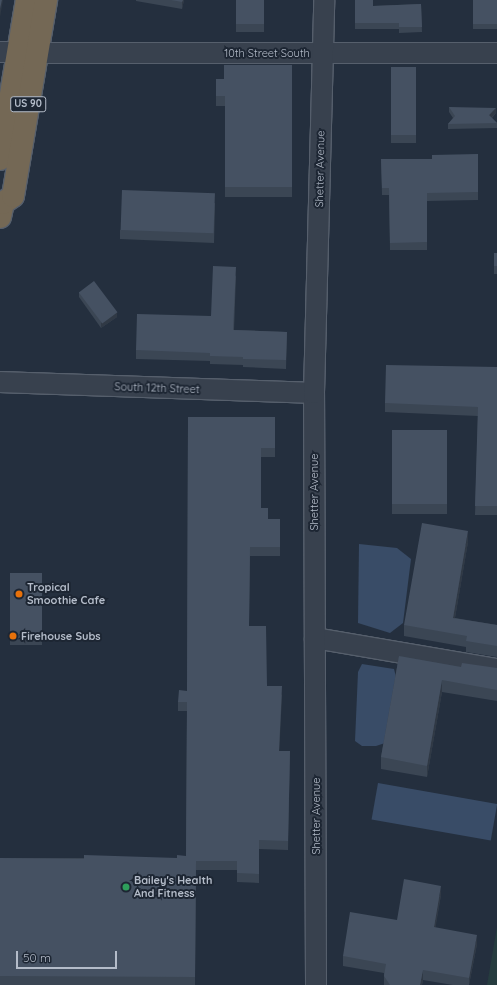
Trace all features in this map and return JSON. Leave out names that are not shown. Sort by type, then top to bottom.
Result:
[{"type":"highway","name":"US 90","points":[[0,159],[27,0]]},
{"type":"highway","points":[[19,52],[33,50],[29,36],[34,0]]},
{"type":"highway","name":"US 90","points":[[1,206],[13,196],[26,118],[19,52],[46,0]]},
{"type":"street","name":"Shetter Avenue","points":[[316,985],[314,393],[324,0]]},
{"type":"street","name":"10th Street South","points":[[19,52],[497,53]]},
{"type":"street","name":"South 12th Street","points":[[0,382],[314,393]]},
{"type":"street","points":[[316,638],[497,669]]},
{"type":"green space","points":[[497,927],[497,985],[487,985]]},
{"type":"water","points":[[359,544],[397,548],[411,559],[403,623],[390,633],[358,623]]},
{"type":"water","points":[[362,664],[394,669],[396,677],[385,743],[376,746],[362,746],[355,741],[358,672]]},
{"type":"water","points":[[378,783],[497,804],[491,840],[372,819]]},
{"type":"building","points":[[171,0],[183,0],[182,2]]},
{"type":"building","points":[[236,0],[264,0],[264,24],[236,24]]},
{"type":"building","points":[[355,0],[373,0],[373,6],[421,4],[422,27],[399,27],[399,23],[355,23]]},
{"type":"building","points":[[473,0],[497,0],[497,24],[473,24]]},
{"type":"building","points":[[224,65],[292,65],[292,187],[225,187],[225,96],[216,96],[216,79],[224,79]]},
{"type":"building","points":[[391,67],[416,67],[416,135],[391,135]]},
{"type":"building","points":[[449,107],[496,108],[489,115],[497,123],[448,124],[455,116]]},
{"type":"building","points":[[478,154],[478,192],[427,193],[427,242],[390,243],[389,188],[382,188],[381,159],[432,159],[432,155]]},
{"type":"building","points":[[122,190],[215,193],[214,233],[121,230]]},
{"type":"building","points":[[494,253],[497,253],[497,266],[494,266]]},
{"type":"building","points":[[213,266],[236,267],[233,330],[287,332],[286,360],[243,359],[243,357],[210,356],[210,353],[136,350],[137,314],[211,316]]},
{"type":"building","points":[[94,281],[117,312],[102,324],[79,292]]},
{"type":"building","points":[[386,365],[497,367],[497,506],[475,506],[478,407],[385,403]]},
{"type":"building","points":[[188,417],[275,417],[275,448],[261,448],[261,508],[268,508],[268,519],[280,519],[280,547],[250,547],[249,626],[266,626],[267,686],[282,686],[279,751],[290,751],[288,841],[259,840],[259,874],[237,873],[237,861],[196,861],[195,977],[0,976],[0,858],[84,859],[84,855],[177,858],[177,855],[186,856],[187,702],[178,702],[179,690],[187,691]]},
{"type":"building","points":[[392,430],[447,430],[447,504],[392,504]]},
{"type":"building","points":[[422,523],[468,531],[453,618],[497,625],[497,646],[466,641],[467,636],[404,625]]},
{"type":"building","points":[[10,573],[42,573],[42,638],[10,638]]},
{"type":"building","points":[[399,656],[461,667],[462,663],[497,668],[497,690],[442,680],[427,766],[381,757]]},
{"type":"building","points":[[404,879],[441,886],[434,927],[477,935],[469,978],[423,970],[420,985],[390,985],[384,976],[386,964],[343,956],[350,912],[397,920]]},
{"type":"place","name":"Tropical Smoothie Cafe","points":[[19,594]]},
{"type":"place","name":"Firehouse Subs","points":[[13,636]]},
{"type":"place","name":"Bailey's Health And Fitness","points":[[126,887]]}]
